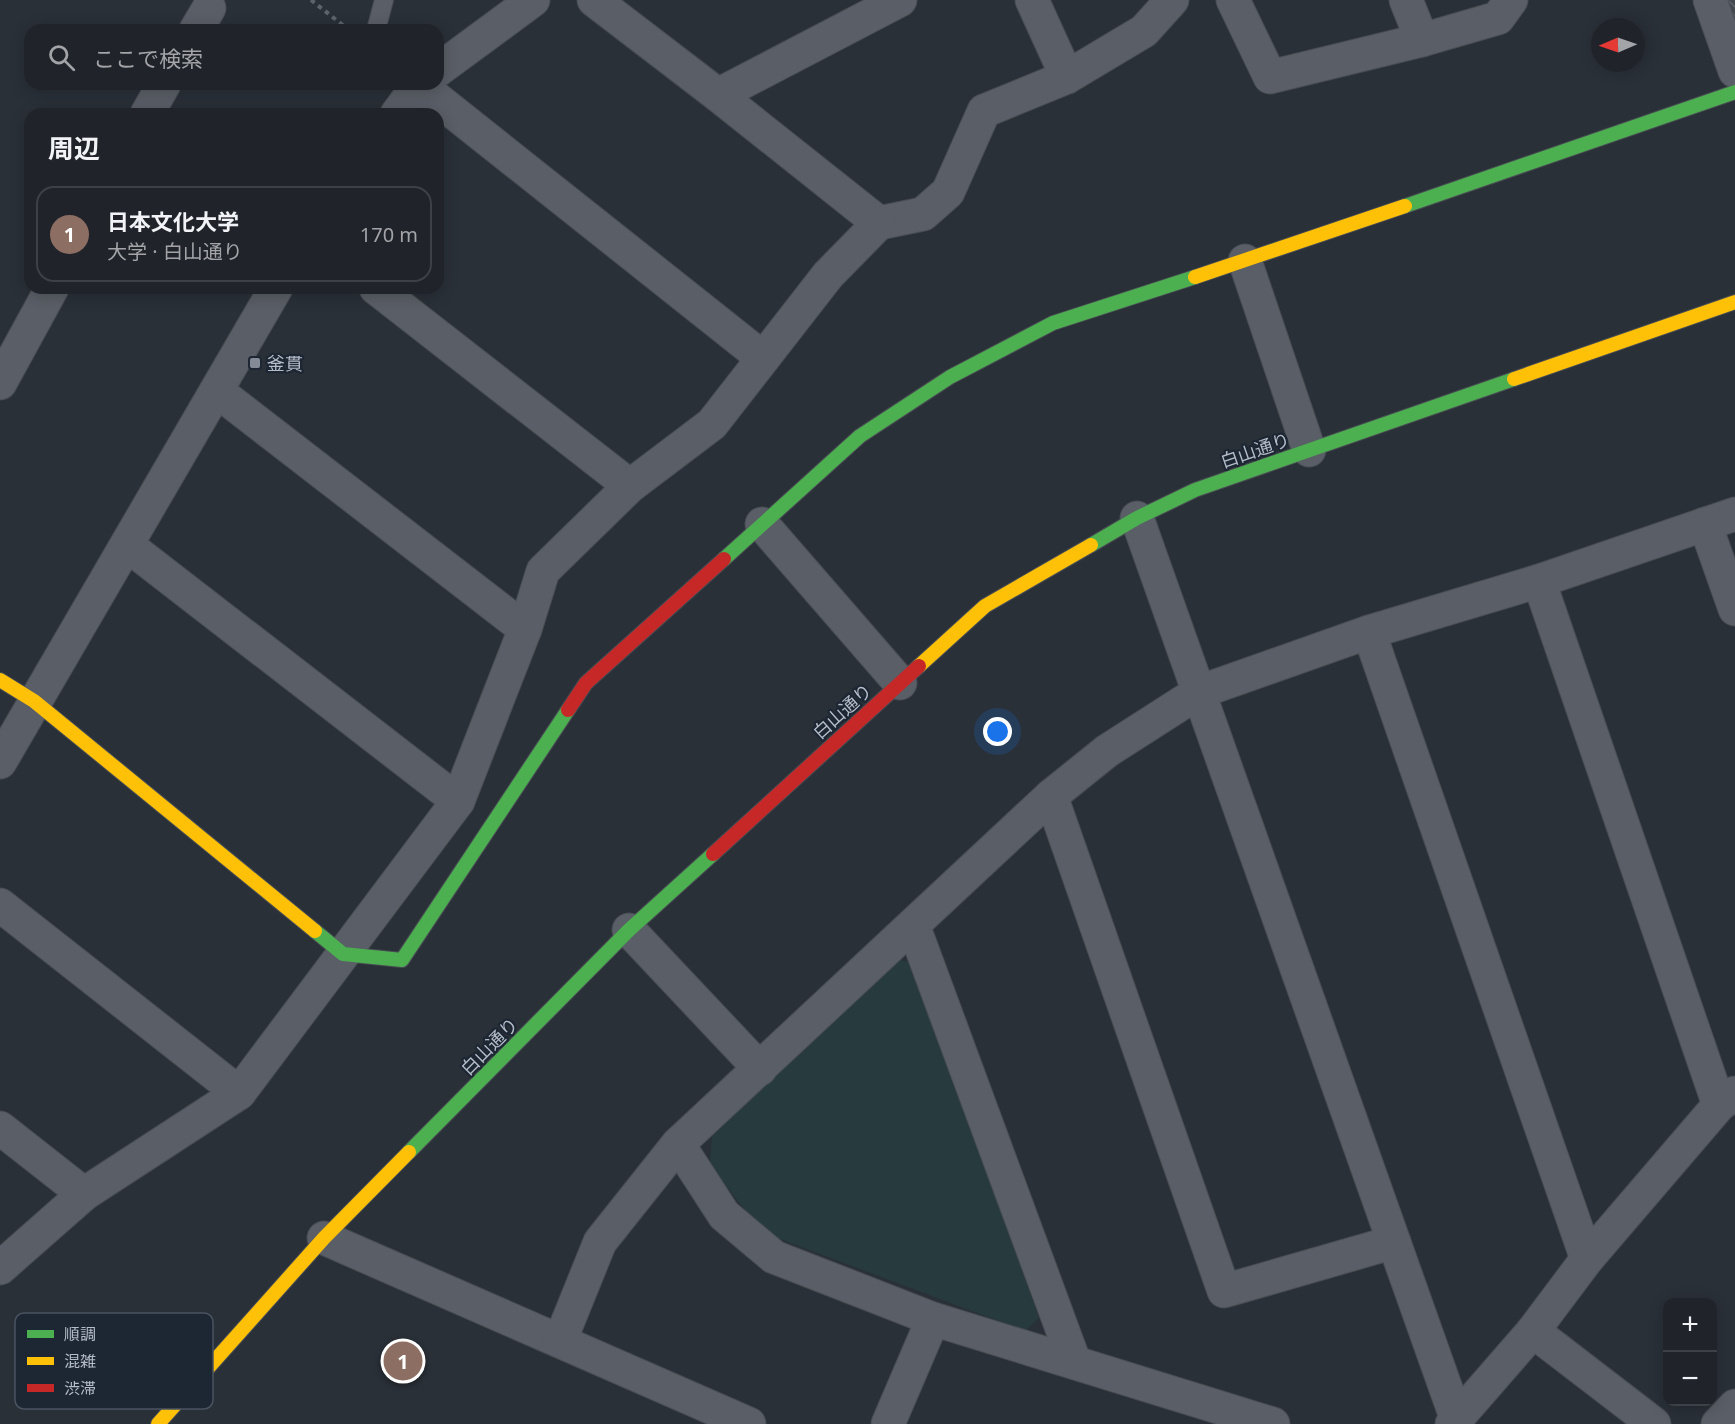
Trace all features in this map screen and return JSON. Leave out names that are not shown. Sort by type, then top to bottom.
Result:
[{"type":"street","points":[[444,66],[533,0]]},
{"type":"street","points":[[594,0],[879,223]]},
{"type":"street","points":[[718,95],[900,0]]},
{"type":"street","points":[[1032,0],[1067,77]]},
{"type":"street","points":[[0,1268],[84,1194],[239,1093],[458,801],[525,629],[543,571],[630,486],[712,424],[828,275],[879,223],[923,214],[948,192],[984,111],[1067,77],[1143,31],[1172,0]]},
{"type":"street","points":[[1233,0],[1270,77],[1422,40],[1498,18],[1511,0]]},
{"type":"street","points":[[1406,0],[1422,40]]},
{"type":"street","points":[[1710,0],[1735,71]]},
{"type":"street","points":[[401,108],[415,90]]},
{"type":"street","points":[[427,90],[763,358]]},
{"type":"street","points":[[0,680],[34,701],[343,954],[402,960],[586,683],[860,436],[950,377],[1053,323],[1245,261],[1735,92]]},
{"type":"street","points":[[1245,261],[1309,450]]},
{"type":"street","points":[[0,383],[49,294]]},
{"type":"street","points":[[0,762],[273,294]]},
{"type":"street","points":[[384,294],[630,486]]},
{"type":"street","name":"白山通り","points":[[213,1362],[324,1238],[629,930],[985,606],[1137,518],[1195,490],[1735,302]]},
{"type":"street","points":[[217,391],[525,629]]},
{"type":"street","points":[[1137,518],[1394,1242],[1454,1420],[1533,1332],[1587,1259],[1727,1099],[1539,580]]},
{"type":"street","points":[[560,1341],[600,1242],[678,1144],[1051,796],[1107,751],[1199,693],[1370,632],[1539,580],[1720,519],[1735,609]]},
{"type":"street","points":[[762,524],[900,682]]},
{"type":"street","points":[[127,545],[458,801]]},
{"type":"street","points":[[1370,632],[1587,1259]]},
{"type":"street","points":[[1051,796],[1224,1291],[1394,1242]]},
{"type":"street","points":[[0,905],[239,1093]]},
{"type":"street","points":[[913,925],[1074,1361]]},
{"type":"street","points":[[629,930],[760,1069]]},
{"type":"street","points":[[0,1128],[84,1194]]},
{"type":"street","points":[[678,1144],[724,1215],[774,1257],[933,1319],[1274,1424]]},
{"type":"street","points":[[324,1238],[749,1424]]},
{"type":"street","points":[[888,1424],[933,1319]]},
{"type":"street","points":[[1533,1332],[1654,1424]]},
{"type":"street","points":[[1718,1424],[1735,1406]]},
{"type":"street","name":"白山通り","points":[[158,1424],[171,1409]]},
{"type":"lane","points":[[378,24],[384,0]]},
{"type":"path","points":[[311,0],[342,24]]},
{"type":"green space","points":[[892,959],[912,962],[1039,1318],[1025,1331],[775,1237],[752,1219],[710,1165],[712,1137]]},
{"type":"building","points":[[1725,0],[1735,0],[1735,30]]},
{"type":"traffic: fast","points":[[1405,206],[1735,92]]},
{"type":"traffic: fast","points":[[724,559],[860,436],[950,377],[1053,323],[1195,277]]},
{"type":"traffic: fast","points":[[1091,545],[1137,518],[1195,490],[1514,379]]},
{"type":"traffic: fast","points":[[315,931],[343,954],[402,960],[568,710]]},
{"type":"traffic: fast","points":[[409,1152],[629,930],[713,854]]},
{"type":"traffic: slow","points":[[1195,277],[1405,206]]},
{"type":"traffic: slow","points":[[1514,379],[1735,302]]},
{"type":"traffic: slow","points":[[919,666],[985,606],[1091,545]]},
{"type":"traffic: slow","points":[[0,680],[34,701],[315,931]]},
{"type":"traffic: slow","points":[[213,1362],[324,1238],[409,1152]]},
{"type":"traffic: slow","points":[[158,1424],[171,1409]]},
{"type":"traffic: jam","points":[[568,710],[586,683],[724,559]]},
{"type":"traffic: jam","points":[[713,854],[919,666]]},
{"type":"place","name":"釜貫","points":[[255,363]]},
{"type":"place","name":"日本文化大学","points":[[403,1361]]}]
